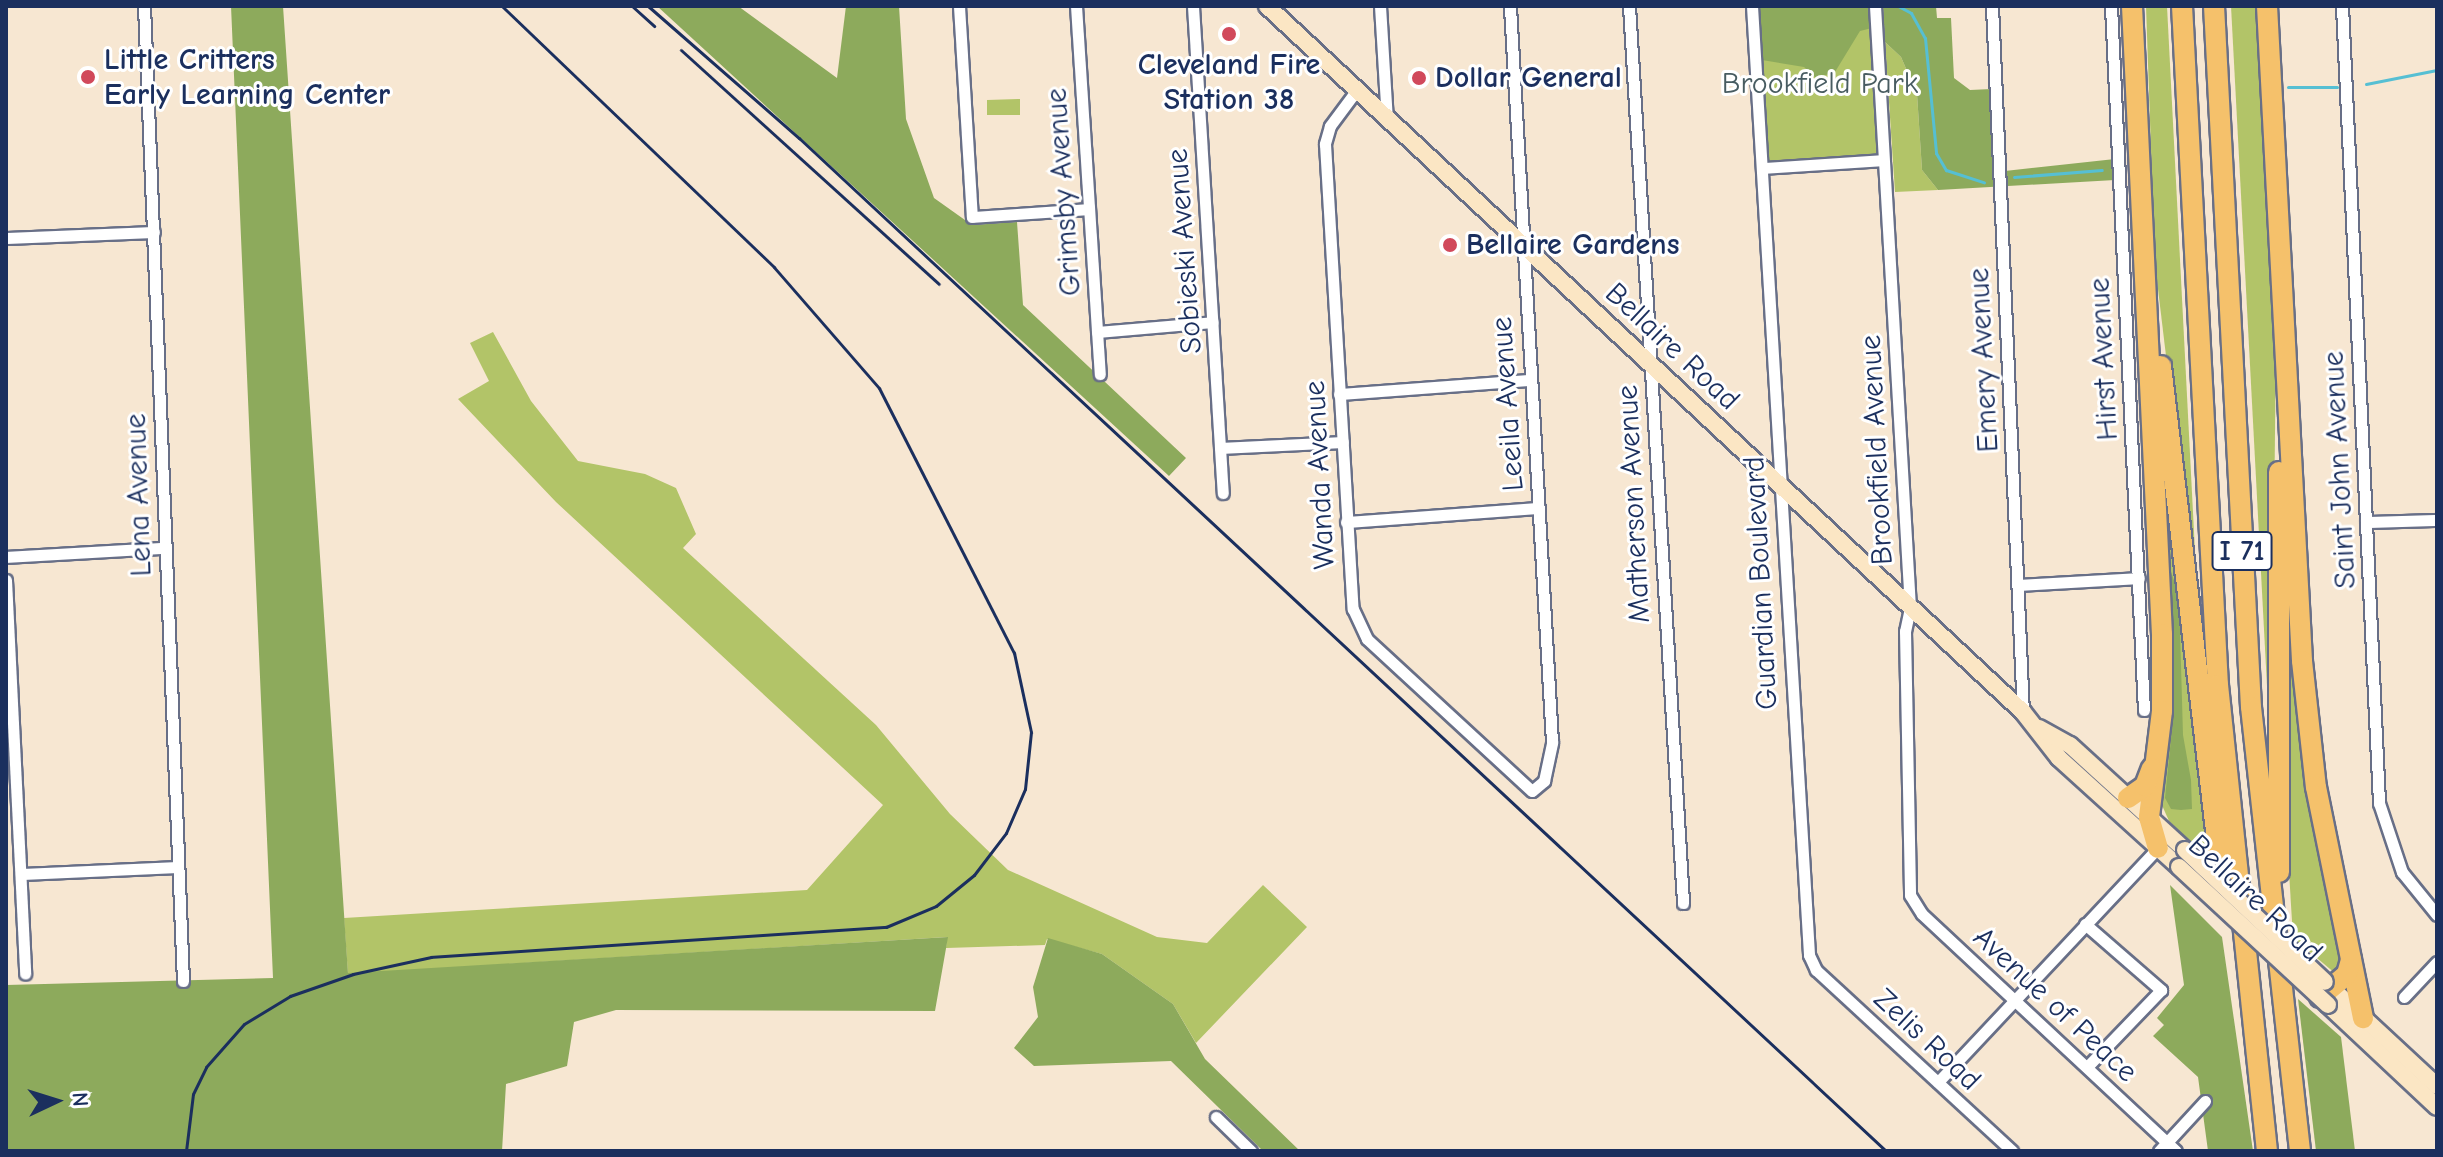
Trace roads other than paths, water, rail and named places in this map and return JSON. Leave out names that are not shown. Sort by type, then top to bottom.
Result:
[{"type":"highway","points":[[2132,6],[2147,251],[2163,683],[2149,817],[2164,842]]},
{"type":"highway","points":[[2140,139],[2141,6]]},
{"type":"highway","name":"I 71","points":[[2182,6],[2219,700],[2267,1151]]},
{"type":"highway","name":"I 71","points":[[2214,6],[2251,707],[2300,1151]]},
{"type":"highway","points":[[2264,6],[2307,720],[2363,1018]]},
{"type":"highway","points":[[2147,251],[2217,854],[2259,1086]]},
{"type":"highway","points":[[2282,328],[2276,753],[2293,1095]]},
{"type":"highway","points":[[2128,798],[2148,782],[2158,749]]},
{"type":"highway","points":[[2326,992],[2347,974],[2351,960]]},
{"type":"street","name":"Lena Avenue","points":[[144,6],[183,981]]},
{"type":"street","points":[[959,6],[972,217],[1088,209]]},
{"type":"street","name":"Grimsby Avenue","points":[[1076,6],[1100,374]]},
{"type":"street","name":"Sobieski Avenue","points":[[1193,6],[1223,493]]},
{"type":"street","name":"Bellaire Road","points":[[1267,6],[2023,712],[2039,728],[2059,758],[2164,842],[2185,850],[2437,1107]]},
{"type":"street","points":[[1380,6],[1387,121]]},
{"type":"street","name":"Leeila Avenue","points":[[1510,6],[1552,742],[1544,781],[1532,791]]},
{"type":"street","name":"Matherson Avenue","points":[[1629,6],[1683,903]]},
{"type":"street","name":"Guardian Boulevard","points":[[1752,6],[1779,486],[1812,964]]},
{"type":"street","name":"Brookfield Avenue","points":[[1875,6],[1910,608],[1905,631],[1910,890]]},
{"type":"street","name":"Emery Avenue","points":[[1992,6],[2023,712]]},
{"type":"street","name":"Hirst Avenue","points":[[2111,6],[2144,710]]},
{"type":"street","name":"Saint John Avenue","points":[[2342,6],[2379,803],[2402,872],[2437,915]]},
{"type":"street","name":"Wanda Avenue","points":[[1356,91],[1330,126],[1325,144],[1346,522],[1358,627],[1532,791]]},
{"type":"street","points":[[1763,168],[1883,160]]},
{"type":"street","points":[[6,238],[154,232]]},
{"type":"street","points":[[1097,332],[1213,322]]},
{"type":"street","points":[[1339,394],[1529,380]]},
{"type":"street","points":[[1220,448],[1343,442]]},
{"type":"street","points":[[1346,522],[1538,508]]},
{"type":"street","points":[[2366,522],[2437,520]]},
{"type":"street","points":[[6,557],[164,548]]},
{"type":"street","points":[[2019,585],[2139,578]]},
{"type":"street","points":[[6,580],[25,974]]},
{"type":"street","name":"Bellaire Road","points":[[2039,728],[2055,732],[2149,817]]},
{"type":"street","points":[[1938,1082],[2164,842]]},
{"type":"street","name":"Bellaire Road","points":[[2164,842],[2179,867],[2326,992],[2363,1018],[2437,1086]]},
{"type":"street","points":[[22,874],[178,867]]},
{"type":"street","name":"Avenue of Peace","points":[[1910,890],[1917,910],[2087,1067],[2168,1148]]},
{"type":"street","points":[[2085,924],[2161,990],[2087,1067]]},
{"type":"street","points":[[2404,997],[2437,962]]},
{"type":"street","name":"Zelis Road","points":[[1812,964],[2012,1151]]},
{"type":"street","points":[[2168,1148],[2205,1101]]},
{"type":"street","points":[[1216,1117],[1251,1151]]},
{"type":"waterway","points":[[1898,6],[1911,13],[1925,38],[1936,153],[1946,170],[1984,182]]},
{"type":"waterway","points":[[2366,84],[2437,70]]},
{"type":"waterway","points":[[2288,87],[2337,87]]},
{"type":"waterway","points":[[2014,177],[2102,170]]},
{"type":"railway","points":[[186,1151],[193,1094],[206,1067],[244,1024],[290,996],[353,974],[431,957],[886,927],[936,906],[974,875],[1006,833],[1025,789],[1031,732],[1014,653],[879,388],[774,267],[502,6]]},
{"type":"railway","points":[[632,6],[654,26]]},
{"type":"railway","points":[[648,6],[799,138],[1886,1151]]},
{"type":"railway","points":[[681,50],[939,284]]},
{"type":"place","name":"Cleveland Fire Station 38","points":[[1229,34]]},
{"type":"place","name":"Little Critters Early Learning Center","points":[[88,77]]},
{"type":"place","name":"Dollar General","points":[[1419,78]]},
{"type":"place","name":"Bellaire Gardens","points":[[1450,245]]},
{"type":"park label","name":"Brookfield Park","points":[[1820,84]]}]
